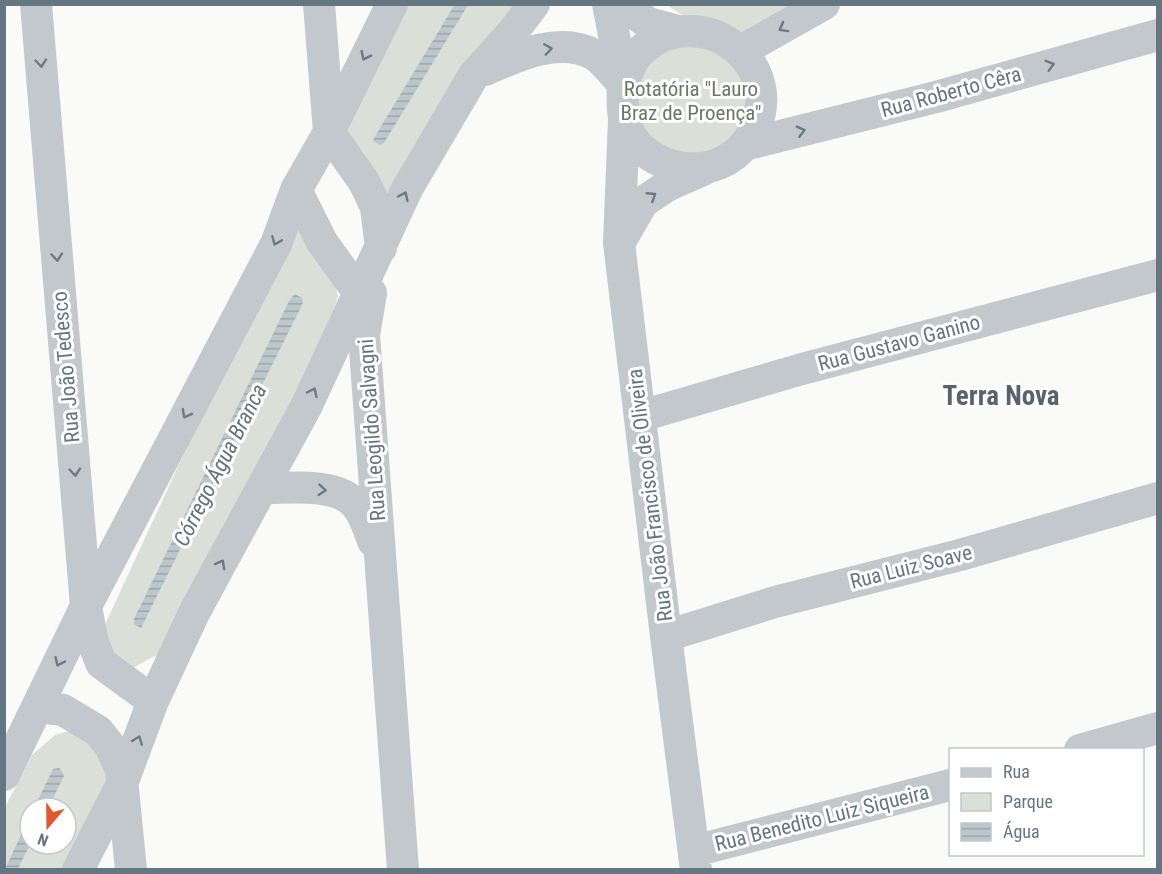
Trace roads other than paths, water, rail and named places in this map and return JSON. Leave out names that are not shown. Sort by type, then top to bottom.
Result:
[{"type":"street","name":"Rua João Tedesco","points":[[36,4],[86,606],[92,639],[101,663],[153,701]]},
{"type":"street","points":[[319,4],[329,132]]},
{"type":"street","points":[[4,775],[86,606],[276,244],[296,190],[329,132],[392,4]]},
{"type":"street","points":[[78,870],[122,784],[153,701],[195,611],[308,405],[407,189],[474,75],[513,32],[534,4]]},
{"type":"street","points":[[608,4],[623,84]]},
{"type":"street","points":[[619,243],[643,202],[667,186],[734,155],[744,145],[752,135],[757,123],[761,98],[755,72],[741,51],[722,37],[700,31],[678,31],[648,23],[622,4]]},
{"type":"street","points":[[741,51],[825,4]]},
{"type":"street","points":[[678,31],[659,38],[642,49],[630,65],[623,84],[621,102],[624,120],[634,140],[649,155],[668,165],[689,170],[711,167]]},
{"type":"street","name":"Rua Roberto Cêra","points":[[744,145],[936,97],[1158,35]]},
{"type":"street","points":[[474,75],[526,52],[558,47],[578,49],[594,55],[623,84]]},
{"type":"street","name":"Rua João Francisco de Oliveira","points":[[624,120],[619,243],[695,860]]},
{"type":"street","name":"Rua Leogildo Salvagni","points":[[329,132],[364,182],[376,207],[381,247],[364,335],[402,870]]},
{"type":"street","points":[[296,190],[322,242],[358,292]]},
{"type":"street","name":"Rua Gustavo Ganino","points":[[641,416],[802,369],[1158,275]]},
{"type":"street","points":[[264,488],[330,489],[352,500],[365,519],[380,559]]},
{"type":"street","name":"Rua Luiz Soave","points":[[666,636],[775,602],[960,555],[1158,498]]},
{"type":"street","points":[[38,707],[63,710],[98,731],[110,746],[121,769],[131,870]]},
{"type":"street","points":[[1087,748],[1158,728]]},
{"type":"street","name":"Rua Benedito Luiz Siqueira","points":[[695,860],[949,786]]},
{"type":"water","points":[[455,4],[468,5],[384,143],[380,145],[373,141],[374,138]]},
{"type":"water","name":"Córrego Água Branca","points":[[295,294],[302,298],[300,309],[141,628],[134,624],[134,619],[290,299]]},
{"type":"water","points":[[59,768],[64,776],[54,796],[40,796],[53,769]]},
{"type":"water","points":[[18,841],[18,856],[24,856],[18,869],[5,869]]},
{"type":"district","name":"Terra Nova","points":[[1001,396]]},
{"type":"park label","name":"Rotatória \"Lauro Braz de Proença\"","points":[[691,101]]}]
